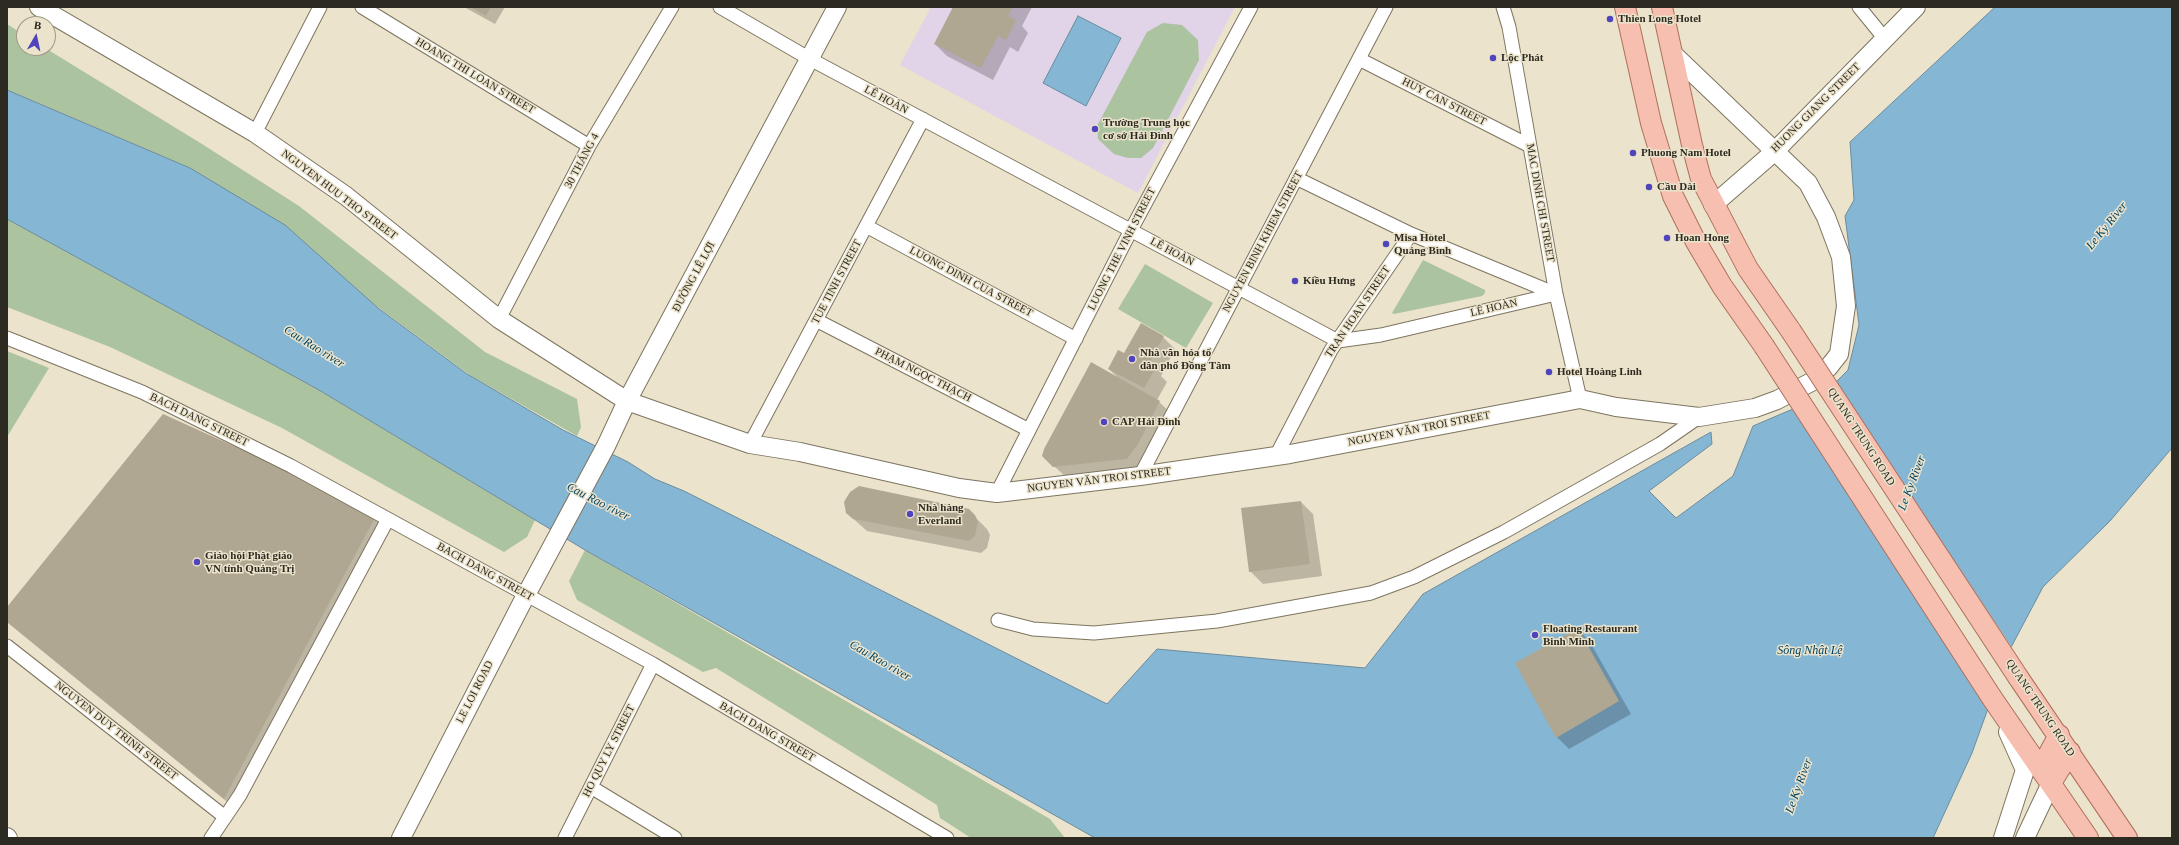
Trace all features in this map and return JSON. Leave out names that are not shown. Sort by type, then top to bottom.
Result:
[{"type":"main road","points":[[1625,7],[1651,123],[1673,196],[1696,242],[1722,286],[1764,346],[1996,703],[2088,838]]},
{"type":"main road","name":"QUANG TRUNG ROAD","points":[[1662,7],[1701,180],[1748,269],[1791,331],[2018,677],[2059,735],[2127,838]]},
{"type":"main road","points":[[2046,776],[2059,735]]},
{"type":"main road","points":[[2046,776],[2070,752]]},
{"type":"street","name":"NGUYEN HUU THO STREET","points":[[39,7],[255,133],[346,196],[499,319],[627,402]]},
{"type":"street","points":[[255,133],[320,7]]},
{"type":"street","name":"HOANG THI LOAN STREET","points":[[362,7],[589,146]]},
{"type":"street","name":"30 THÁNG 4","points":[[499,319],[589,146],[672,7]]},
{"type":"street","name":"LÊ HOÀN","points":[[720,7],[810,59],[1338,341],[1381,335],[1556,294]]},
{"type":"street","name":"ĐƯỜNG LÊ LỢI","points":[[552,548],[606,446],[627,402],[837,7]]},
{"type":"street","name":"LUONG THE VINH STREET","points":[[997,493],[1131,230],[1251,7]]},
{"type":"street","name":"NGUYEN BINH KHIEM STREET","points":[[1140,476],[1386,7]]},
{"type":"street","name":"MAC DINH CHI STREET","points":[[1503,7],[1509,27],[1556,294],[1580,399]]},
{"type":"street","points":[[1859,7],[1885,39]]},
{"type":"street","name":"HUONG GIANG STREET","points":[[1713,205],[1774,152],[1916,7]]},
{"type":"street","name":"NGUYEN VĂN TROI STREET","points":[[627,402],[750,444],[800,452],[959,488],[997,493],[1140,476],[1276,456],[1580,399],[1616,407],[1699,416],[1755,408],[1776,400],[1815,380],[1828,368],[1839,354],[1846,306],[1841,257],[1826,217],[1808,183],[1791,165],[1774,152],[1672,53]]},
{"type":"street","name":"HUY CAN STREET","points":[[1359,59],[1530,146]]},
{"type":"street","name":"TUE TINH STREET","points":[[750,444],[923,119]]},
{"type":"street","points":[[1296,178],[1411,234],[1556,294]]},
{"type":"street","name":"LUONG DINH CUA STREET","points":[[866,226],[1076,338]]},
{"type":"street","name":"TRAN HOAN STREET","points":[[1276,456],[1331,350],[1411,234]]},
{"type":"street","name":"PHẠM NGỌC THẠCH","points":[[816,320],[1029,430]]},
{"type":"street","name":"BACH DANG STREET","points":[[7,338],[142,392],[291,466],[652,664],[947,838]]},
{"type":"street","points":[[998,620],[1033,629],[1101,633],[1217,621],[1371,593],[1414,577],[1504,532],[1660,444],[1699,416]]},
{"type":"street","points":[[211,838],[240,795],[388,519]]},
{"type":"street","name":"LE LOI ROAD","points":[[401,838],[526,595],[552,548]]},
{"type":"street","name":"NGUYEN DUY TRINH STREET","points":[[7,646],[225,817]]},
{"type":"street","name":"HO QUY LY STREET","points":[[565,838],[652,664]]},
{"type":"street","points":[[1996,703],[2010,740],[2025,770],[2003,838]]},
{"type":"street","points":[[2007,838],[2046,776]]},
{"type":"street","points":[[2025,838],[2046,776]]},
{"type":"street","points":[[591,787],[675,838]]},
{"type":"shaded area","name":"Trường Trung học cơ sở Hải Đình","points":[[931,7],[1235,7],[1138,193],[900,65]]},
{"type":"green space","points":[[1163,23],[1182,25],[1198,40],[1199,60],[1153,148],[1141,158],[1128,158],[1114,154],[1098,139],[1097,126],[1147,32]]},
{"type":"green space","points":[[7,24],[16,30],[16,56],[56,56],[56,55],[202,144],[299,206],[485,352],[577,399],[581,427],[577,436],[471,376],[190,168],[7,90]]},
{"type":"green space","points":[[7,219],[319,390],[535,520],[527,537],[504,552],[282,428],[110,347],[7,307]]},
{"type":"green space","points":[[1423,260],[1485,290],[1485,293],[1482,296],[1394,314],[1392,313]]},
{"type":"green space","points":[[1145,264],[1213,303],[1186,348],[1118,309]]},
{"type":"green space","points":[[7,351],[49,368],[7,437]]},
{"type":"green space","points":[[585,550],[1050,819],[1065,838],[971,838],[940,818],[937,805],[716,668],[703,672],[577,600],[569,581]]},
{"type":"water","name":"Sông Nhật Lệ","points":[[1995,7],[2172,7],[2172,448],[2110,521],[2043,587],[2008,653],[1972,753],[1933,838],[1095,838],[585,550],[319,390],[7,219],[7,90],[190,168],[285,225],[378,308],[467,374],[563,430],[628,462],[655,479],[684,491],[1107,704],[1157,649],[1365,668],[1423,594],[1711,432],[1712,444],[1649,491],[1676,518],[1733,476],[1753,426],[1821,397],[1848,370],[1859,325],[1845,216],[1854,200],[1850,142]]},
{"type":"water","points":[[1078,16],[1121,38],[1086,106],[1043,83]]},
{"type":"pier","points":[[1834,381],[2013,649],[1993,699],[1984,705],[1795,406],[1820,395]]},
{"type":"building","points":[[470,7],[491,7],[486,16]]},
{"type":"building","points":[[953,7],[1013,7],[1008,16],[1016,20],[1006,40],[998,36],[981,68],[934,44]]},
{"type":"building","name":"Nhà văn hóa tổ dân phố Đồng Tâm","points":[[1141,323],[1164,336],[1148,365],[1155,369],[1144,388],[1108,369],[1118,350],[1124,353]]},
{"type":"building","name":"CAP Hải Đình","points":[[1091,362],[1160,401],[1138,444],[1127,459],[1053,467],[1042,456],[1044,449]]},
{"type":"building","name":"Giáo hội Phật giáo VN tỉnh Quảng Trị","points":[[163,414],[289,471],[376,516],[224,799],[7,622],[7,607]]},
{"type":"building","name":"Nhà hàng Everland","points":[[859,486],[969,509],[975,515],[978,522],[975,536],[969,541],[853,519],[846,513],[844,502],[850,492]]},
{"type":"building","points":[[1301,501],[1310,564],[1249,572],[1241,508]]},
{"type":"building","points":[[1578,628],[1619,701],[1556,738],[1515,663]]},
{"type":"place","name":"Thien Long Hotel","points":[[1610,19]]},
{"type":"place","name":"Lộc Phát","points":[[1493,58]]},
{"type":"place","name":"Trường Trung học cơ sở Hải Đình","points":[[1095,129]]},
{"type":"place","name":"Phuong Nam Hotel","points":[[1633,153]]},
{"type":"place","name":"Cầu Dài","points":[[1649,187]]},
{"type":"place","name":"Hoan Hong","points":[[1667,238]]},
{"type":"place","name":"Misa Hotel Quảng Bình","points":[[1386,244]]},
{"type":"place","name":"Kiều Hưng","points":[[1295,281]]},
{"type":"place","name":"Nhà văn hóa tổ dân phố Đồng Tâm","points":[[1132,359]]},
{"type":"place","name":"Hotel Hoàng Linh","points":[[1549,372]]},
{"type":"place","name":"CAP Hải Đình","points":[[1104,422]]},
{"type":"place","name":"Nhà hàng Everland","points":[[910,514]]},
{"type":"place","name":"Giáo hội Phật giáo VN tỉnh Quảng Trị","points":[[197,562]]},
{"type":"place","name":"Floating Restaurant Binh Minh","points":[[1535,635]]},
{"type":"water label","name":"Le Ky River","points":[[2107,226]]},
{"type":"water label","name":"Cau Rao river","points":[[314,347]]},
{"type":"water label","name":"Le Ky River","points":[[1912,483]]},
{"type":"water label","name":"Cau Rao river","points":[[598,502]]},
{"type":"water label","name":"Cau Rao river","points":[[880,661]]},
{"type":"water label","name":"Le Ky River","points":[[1799,786]]}]
